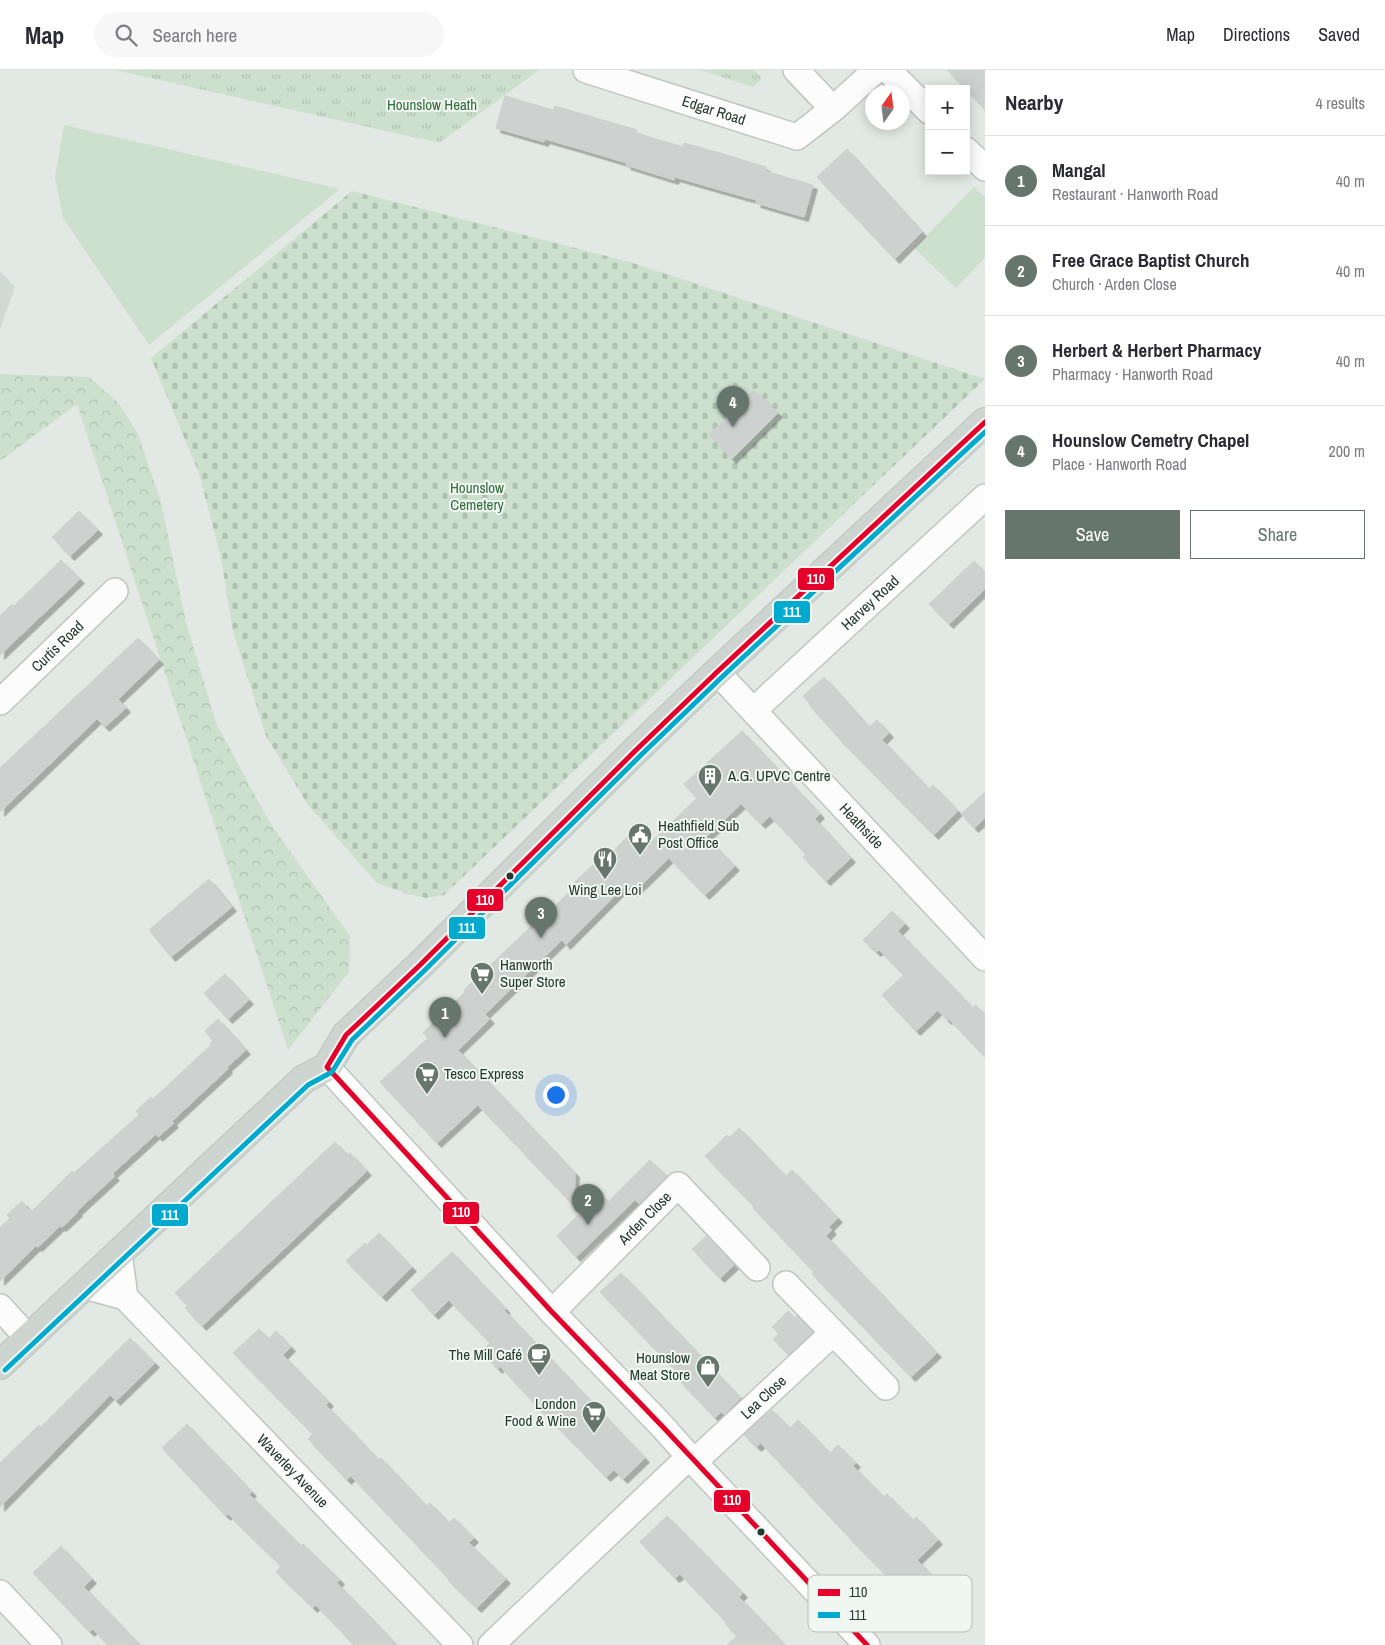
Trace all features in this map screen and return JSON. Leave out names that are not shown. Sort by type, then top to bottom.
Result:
[{"type":"main road","points":[[0,1366],[304,1079],[327,1067],[346,1035],[717,672],[985,422]]},
{"type":"street","name":"Edgar Road","points":[[586,70],[797,137],[834,109],[876,70]]},
{"type":"street","points":[[796,70],[834,109]]},
{"type":"street","points":[[888,70],[925,107]]},
{"type":"street","points":[[970,154],[985,168]]},
{"type":"street","name":"Harvey Road","points":[[754,710],[985,497]]},
{"type":"street","name":"Curtis Road","points":[[0,702],[115,591]]},
{"type":"street","name":"Heathside","points":[[717,672],[985,958]]},
{"type":"street","points":[[327,1067],[552,1312],[662,1426],[808,1583]]},
{"type":"street","name":"Arden Close","points":[[552,1312],[678,1185],[757,1268]]},
{"type":"street","points":[[84,1286],[125,1297],[119,1254]]},
{"type":"street","points":[[786,1284],[886,1387]]},
{"type":"street","name":"Waverley Avenue","points":[[125,1297],[460,1645]]},
{"type":"street","points":[[0,1308],[28,1338]]},
{"type":"street","name":"Lea Close","points":[[491,1645],[691,1459],[833,1333]]},
{"type":"street","points":[[0,1593],[49,1645]]},
{"type":"street","points":[[855,1632],[867,1645]]},
{"type":"shaded area","points":[[0,271],[15,287],[0,329]]},
{"type":"green space","name":"Hounslow Heath","points":[[115,70],[539,70],[439,143]]},
{"type":"green space","points":[[700,70],[754,70],[762,78],[753,87]]},
{"type":"green space","points":[[64,125],[340,189],[149,345],[63,218],[55,177]]},
{"type":"green space","points":[[974,187],[985,197],[985,258],[956,288],[914,248]]},
{"type":"green space","name":"Hounslow Cemetery","points":[[352,191],[630,262],[985,379],[444,895],[426,898],[377,883],[308,805],[266,736],[233,631],[221,558],[199,473],[151,358]]},
{"type":"green space","points":[[0,374],[89,377],[118,402],[138,434],[161,502],[186,622],[216,723],[270,823],[350,936],[349,972],[288,1050],[77,404],[0,461]]},
{"type":"building","points":[[947,70],[985,70],[985,110],[970,93],[970,85],[962,85]]},
{"type":"building","points":[[505,96],[553,110],[555,106],[637,130],[636,133],[683,147],[684,143],[720,153],[766,167],[765,171],[813,185],[804,217],[756,203],[757,200],[675,177],[674,180],[580,149],[545,139],[544,142],[496,128]]},
{"type":"building","points":[[847,149],[922,232],[895,259],[817,177]]},
{"type":"building","points":[[754,390],[778,413],[732,459],[709,435]]},
{"type":"building","points":[[79,511],[98,530],[70,556],[52,537]]},
{"type":"building","points":[[61,560],[80,579],[0,655],[0,616],[12,604],[14,606]]},
{"type":"building","points":[[974,561],[985,572],[985,589],[949,624],[929,604]]},
{"type":"building","points":[[138,638],[159,660],[118,699],[126,708],[105,727],[97,719],[0,812],[0,768]]},
{"type":"building","points":[[824,677],[869,727],[877,720],[889,733],[882,740],[929,789],[933,785],[958,811],[934,835],[846,746],[809,705],[803,696]]},
{"type":"building","points":[[742,731],[820,814],[815,819],[851,858],[826,881],[803,857],[806,854],[770,816],[761,824],[741,804],[706,837],[735,866],[705,895],[669,858],[634,892],[627,884],[566,945],[562,940],[485,1014],[490,1019],[458,1050],[575,1173],[574,1206],[478,1105],[437,1143],[380,1082],[428,1038],[423,1033],[465,992],[464,990],[538,920],[539,922],[573,888],[571,886],[599,859],[603,862],[632,832],[646,847],[697,798],[684,784]]},
{"type":"building","points":[[985,792],[985,818],[974,828],[961,814]]},
{"type":"building","points":[[209,879],[232,907],[171,957],[149,930]]},
{"type":"building","points":[[892,911],[905,924],[898,931],[973,1008],[976,1005],[985,1015],[985,1057],[938,1010],[916,1031],[882,995],[904,975],[879,950],[876,952],[863,940]]},
{"type":"building","points":[[225,974],[249,1000],[228,1019],[204,993]]},
{"type":"building","points":[[218,1019],[246,1050],[172,1121],[174,1123],[158,1137],[156,1134],[112,1174],[115,1176],[78,1212],[38,1247],[36,1246],[0,1281],[0,1228],[10,1218],[7,1215],[22,1201],[31,1212],[72,1171],[74,1173],[139,1115],[136,1111],[151,1097],[153,1099],[212,1044],[210,1043],[213,1041],[205,1031]]},
{"type":"building","points":[[739,1128],[786,1176],[792,1170],[838,1218],[829,1227],[832,1230],[826,1236],[937,1353],[911,1377],[812,1274],[814,1272],[705,1156],[727,1135],[730,1137]]},
{"type":"building","points":[[335,1142],[348,1155],[350,1153],[367,1171],[202,1326],[185,1308],[188,1306],[175,1293]]},
{"type":"building","points":[[650,1160],[667,1176],[639,1204],[635,1200],[576,1257],[557,1236],[600,1194],[608,1202]]},
{"type":"building","points":[[379,1233],[412,1267],[382,1297],[346,1261]]},
{"type":"building","points":[[706,1236],[734,1265],[720,1278],[692,1249]]},
{"type":"building","points":[[452,1252],[506,1309],[504,1310],[645,1458],[623,1479],[614,1470],[606,1477],[550,1421],[500,1366],[498,1369],[481,1352],[490,1343],[449,1300],[434,1315],[411,1290]]},
{"type":"building","points":[[621,1273],[741,1398],[724,1415],[721,1412],[715,1418],[678,1379],[681,1376],[600,1292]]},
{"type":"building","points":[[788,1311],[795,1318],[797,1316],[813,1332],[789,1355],[773,1339],[779,1334],[772,1327]]},
{"type":"building","points":[[259,1329],[269,1339],[276,1331],[291,1347],[283,1355],[329,1402],[326,1405],[379,1460],[381,1458],[426,1506],[430,1503],[449,1523],[454,1518],[474,1538],[469,1543],[506,1579],[477,1608],[448,1580],[351,1476],[347,1480],[308,1439],[313,1434],[233,1353]]},
{"type":"building","points":[[130,1338],[155,1363],[116,1401],[110,1395],[0,1507],[0,1463],[39,1425],[41,1427]]},
{"type":"building","points":[[772,1410],[790,1428],[798,1420],[830,1453],[838,1445],[856,1463],[853,1466],[884,1497],[887,1494],[913,1520],[916,1517],[938,1540],[917,1560],[932,1575],[886,1575],[761,1443],[757,1447],[744,1435]]},
{"type":"building","points":[[187,1424],[252,1492],[249,1494],[301,1546],[303,1544],[340,1580],[337,1583],[397,1645],[354,1645],[316,1605],[313,1608],[276,1572],[281,1566],[228,1514],[226,1516],[162,1448]]},
{"type":"building","points":[[667,1516],[743,1593],[739,1597],[785,1645],[727,1645],[737,1636],[725,1624],[727,1623],[680,1574],[675,1578],[640,1542]]},
{"type":"building","points":[[61,1546],[92,1579],[84,1587],[140,1645],[108,1645],[93,1629],[90,1632],[33,1573]]},
{"type":"transit line","name":"110","points":[[327,1067],[346,1035],[420,965],[635,751],[985,422]]},
{"type":"transit line","name":"111","points":[[5,1370],[308,1085],[332,1072],[352,1040],[640,756],[985,432]]},
{"type":"transit line","name":"110","points":[[327,1067],[552,1312],[808,1582]]},
{"type":"transit line","name":"110","points":[[855,1632],[867,1645]]},
{"type":"place","name":"Hounslow Cemetry Chapel","points":[[733,427]]},
{"type":"place","name":"A.G. UPVC Centre","points":[[710,797]]},
{"type":"place","name":"Heathfield Sub Post Office","points":[[640,856]]},
{"type":"place","name":"Wing Lee Loi","points":[[605,880]]},
{"type":"place","name":"Herbert & Herbert Pharmacy","points":[[541,938]]},
{"type":"place","name":"Hanworth Super Store","points":[[482,995]]},
{"type":"place","name":"Mangal","points":[[445,1038]]},
{"type":"place","name":"Tesco Express","points":[[427,1095]]},
{"type":"place","name":"Free Grace Baptist Church","points":[[588,1225]]},
{"type":"place","name":"The Mill Café","points":[[539,1376]]},
{"type":"place","name":"Hounslow Meat Store","points":[[708,1388]]},
{"type":"place","name":"London Food & Wine","points":[[594,1434]]}]
